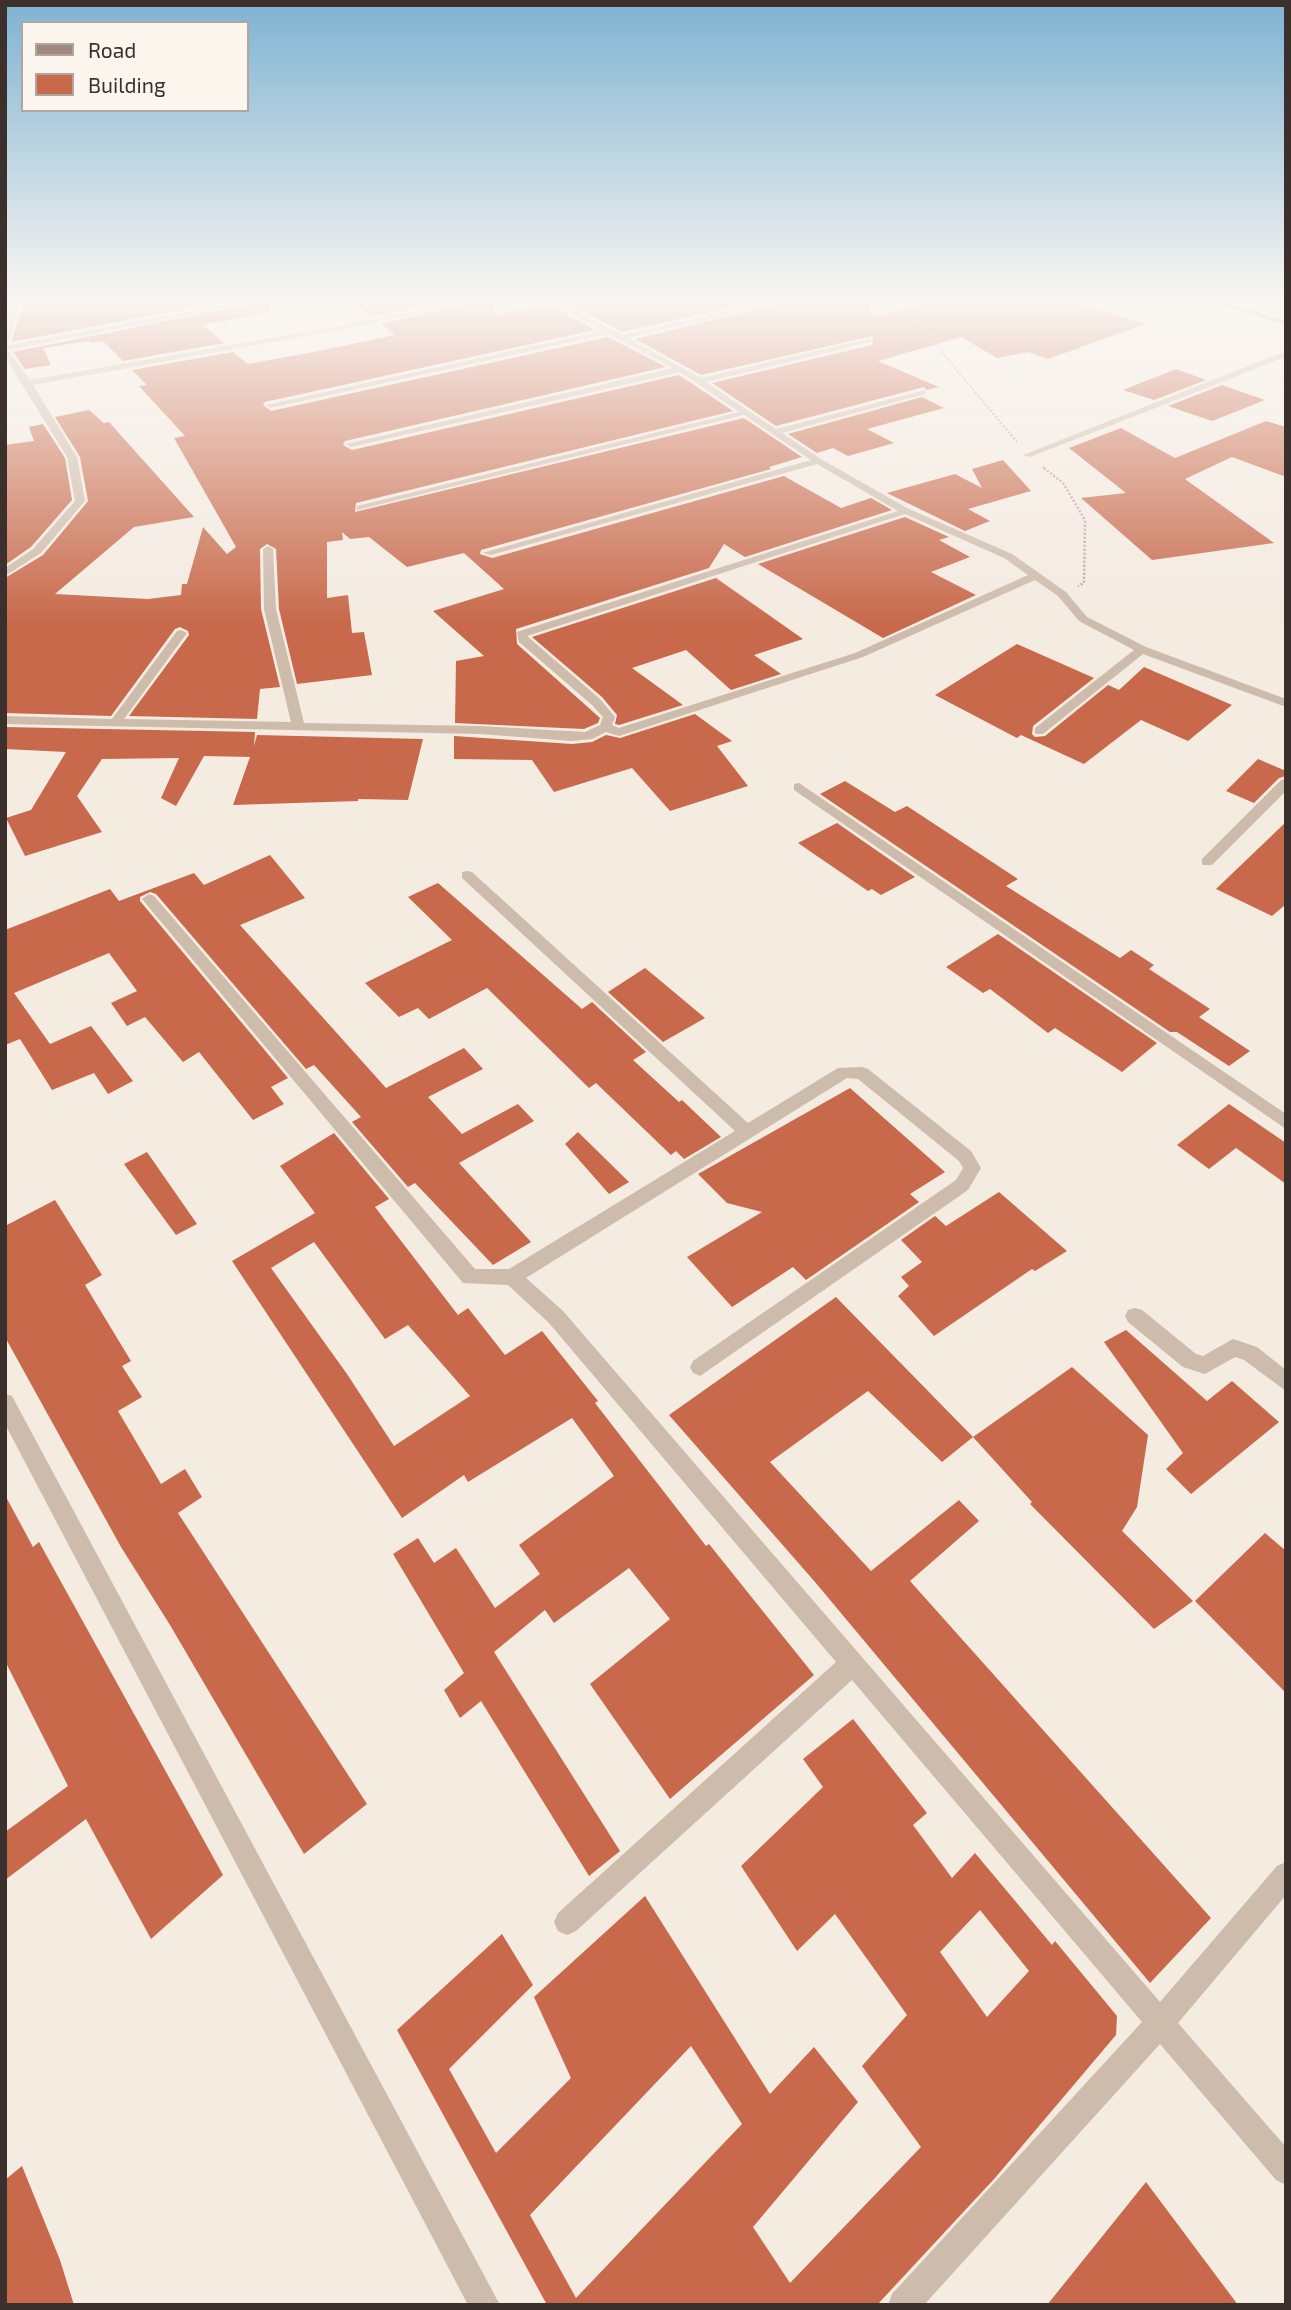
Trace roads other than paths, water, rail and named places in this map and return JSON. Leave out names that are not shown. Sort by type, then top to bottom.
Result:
[{"type":"street","points":[[5,573],[37,551],[80,501],[72,457],[43,408]]},
{"type":"street","points":[[351,444],[510,408]]},
{"type":"street","points":[[741,408],[818,461],[904,510],[1009,556],[1062,594],[1083,619],[1142,649],[1286,702]]},
{"type":"street","points":[[776,432],[864,408]]},
{"type":"street","points":[[360,508],[748,412]]},
{"type":"street","points":[[487,553],[818,461]]},
{"type":"street","points":[[5,720],[480,730],[588,736],[606,727],[609,717],[596,702],[523,640],[521,634],[899,515],[904,510]]},
{"type":"street","points":[[268,549],[270,609],[299,728]]},
{"type":"street","points":[[606,727],[619,732],[859,655],[1034,576]]},
{"type":"street","points":[[115,723],[181,633]]},
{"type":"street","points":[[1039,732],[1142,649]]},
{"type":"street","points":[[1207,862],[1286,783]]},
{"type":"street","points":[[799,787],[1286,1123]]},
{"type":"street","points":[[467,875],[747,1132]]},
{"type":"street","points":[[149,899],[470,1277],[512,1278],[844,1072],[862,1073],[965,1156],[972,1168],[962,1185],[700,1367]]},
{"type":"street","points":[[512,1278],[556,1317],[1286,2170]]},
{"type":"street","points":[[1135,1316],[1189,1362],[1205,1364],[1233,1348],[1250,1353],[1286,1382]]},
{"type":"street","points":[[5,1403],[485,2305]]},
{"type":"street","points":[[567,1922],[853,1664]]},
{"type":"street","points":[[903,2305],[1160,2022],[1286,1875]]},
{"type":"lane","points":[[1027,455],[1148,408]]}]
